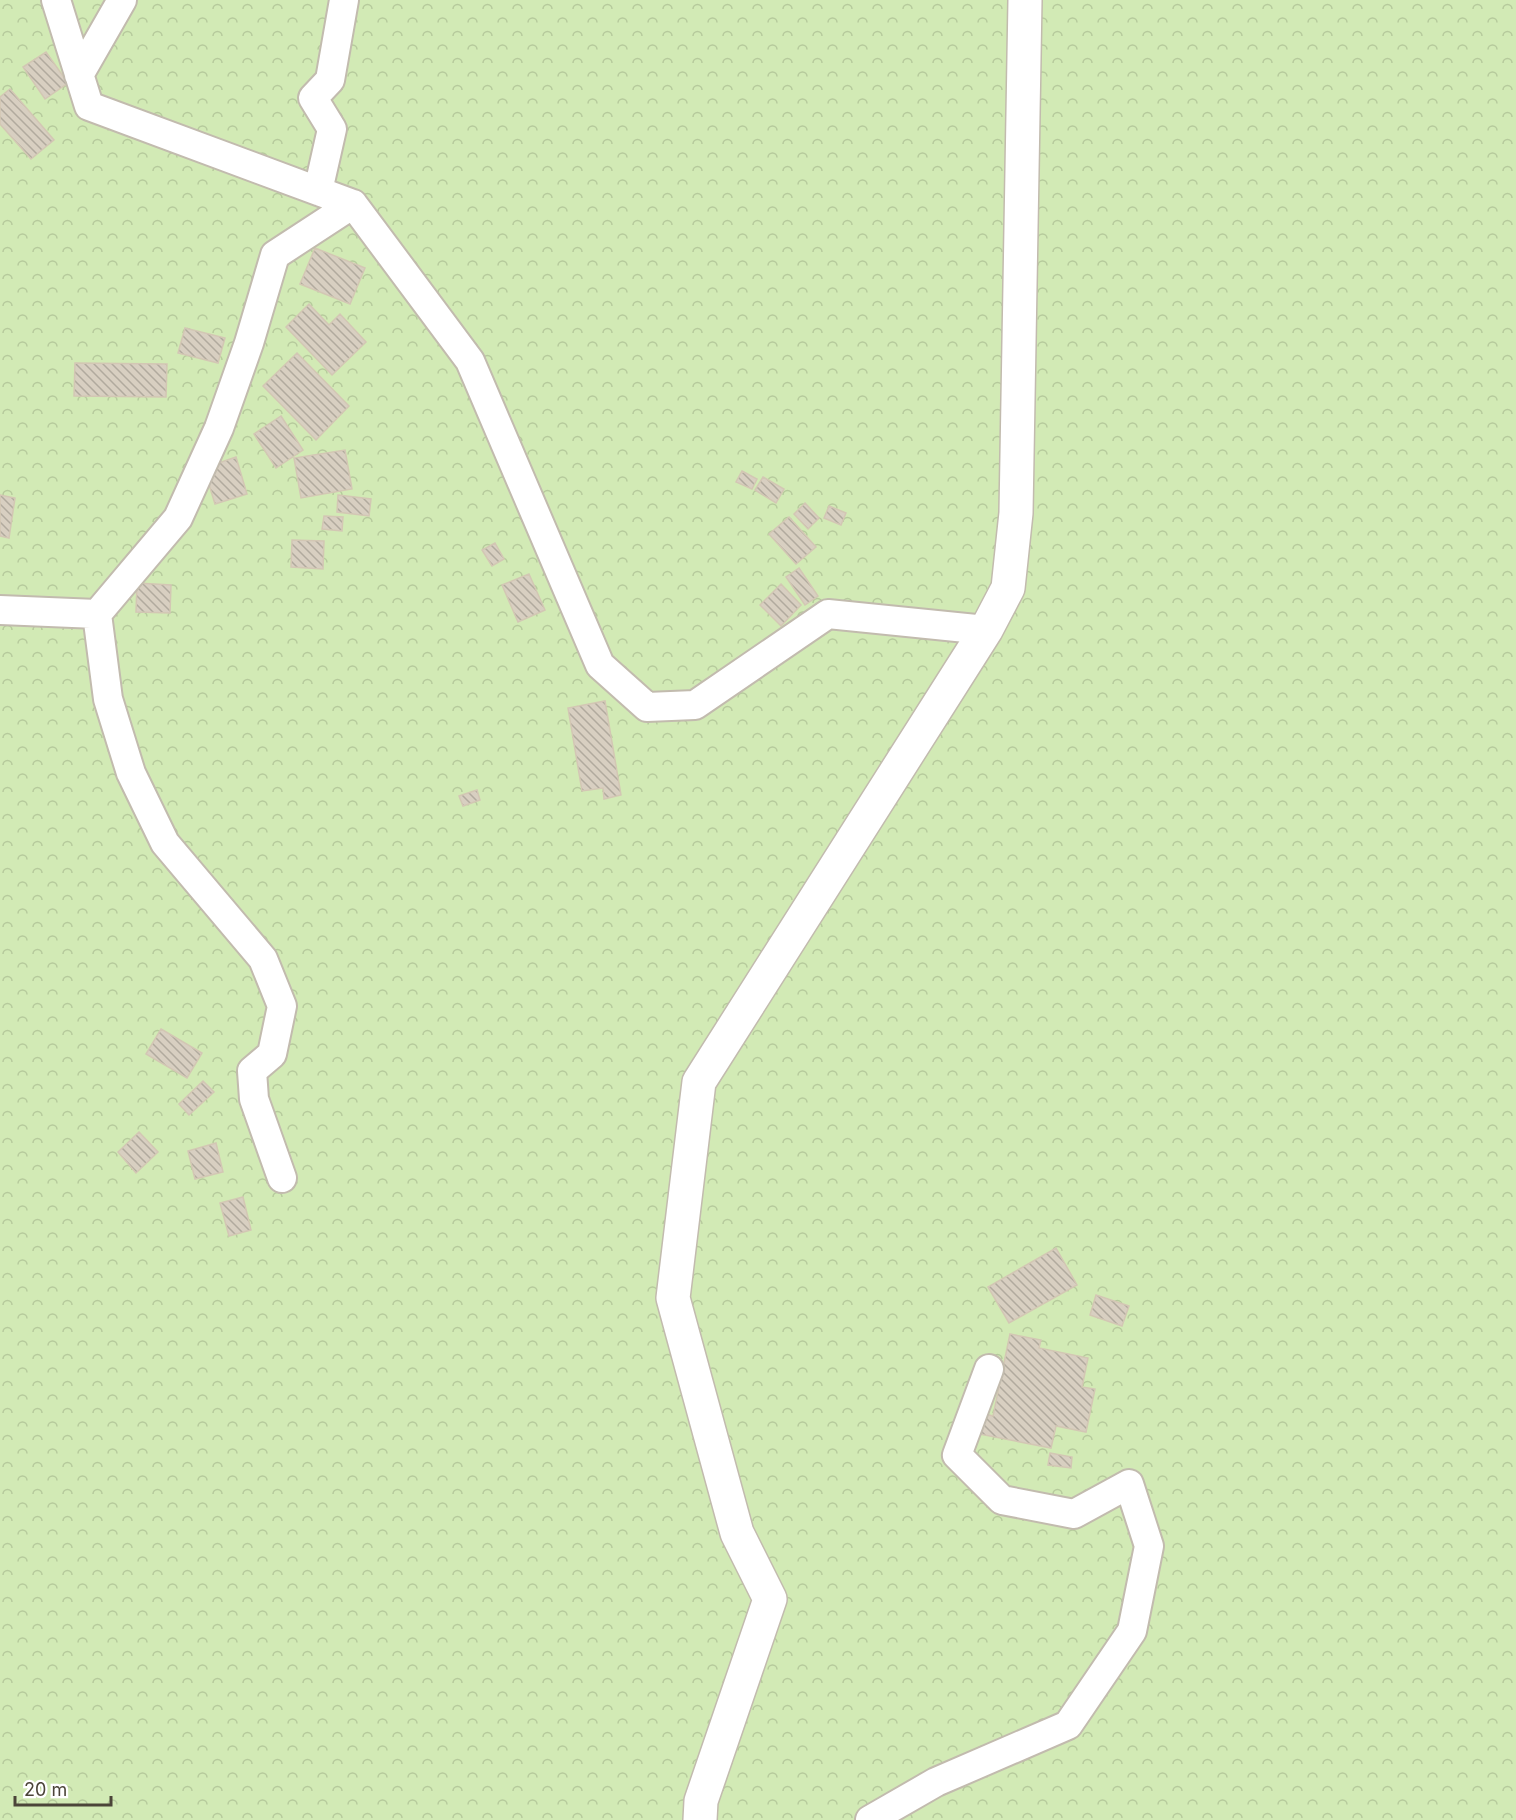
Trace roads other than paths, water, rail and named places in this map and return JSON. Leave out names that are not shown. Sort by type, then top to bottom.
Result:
[{"type":"street","points":[[56,0],[89,106],[353,204],[470,361],[600,665],[647,707],[695,705],[828,614],[986,630]]},
{"type":"street","points":[[79,75],[122,0]]},
{"type":"street","points":[[318,190],[332,129],[313,98],[330,80],[344,0]]},
{"type":"street","points":[[700,1820],[701,1801],[770,1599],[737,1533],[673,1298],[699,1082],[986,630],[1008,588],[1016,513],[1025,0]]},
{"type":"street","points":[[282,1179],[254,1099],[252,1071],[272,1054],[282,1006],[263,959],[165,843],[131,773],[108,699],[97,614],[178,518],[219,428],[249,343],[275,255],[353,204]]},
{"type":"street","points":[[0,610],[97,614]]},
{"type":"street","points":[[870,1820],[936,1782],[1068,1725],[1132,1631],[1149,1546],[1129,1484],[1074,1514],[1002,1500],[957,1455],[989,1369]]}]
